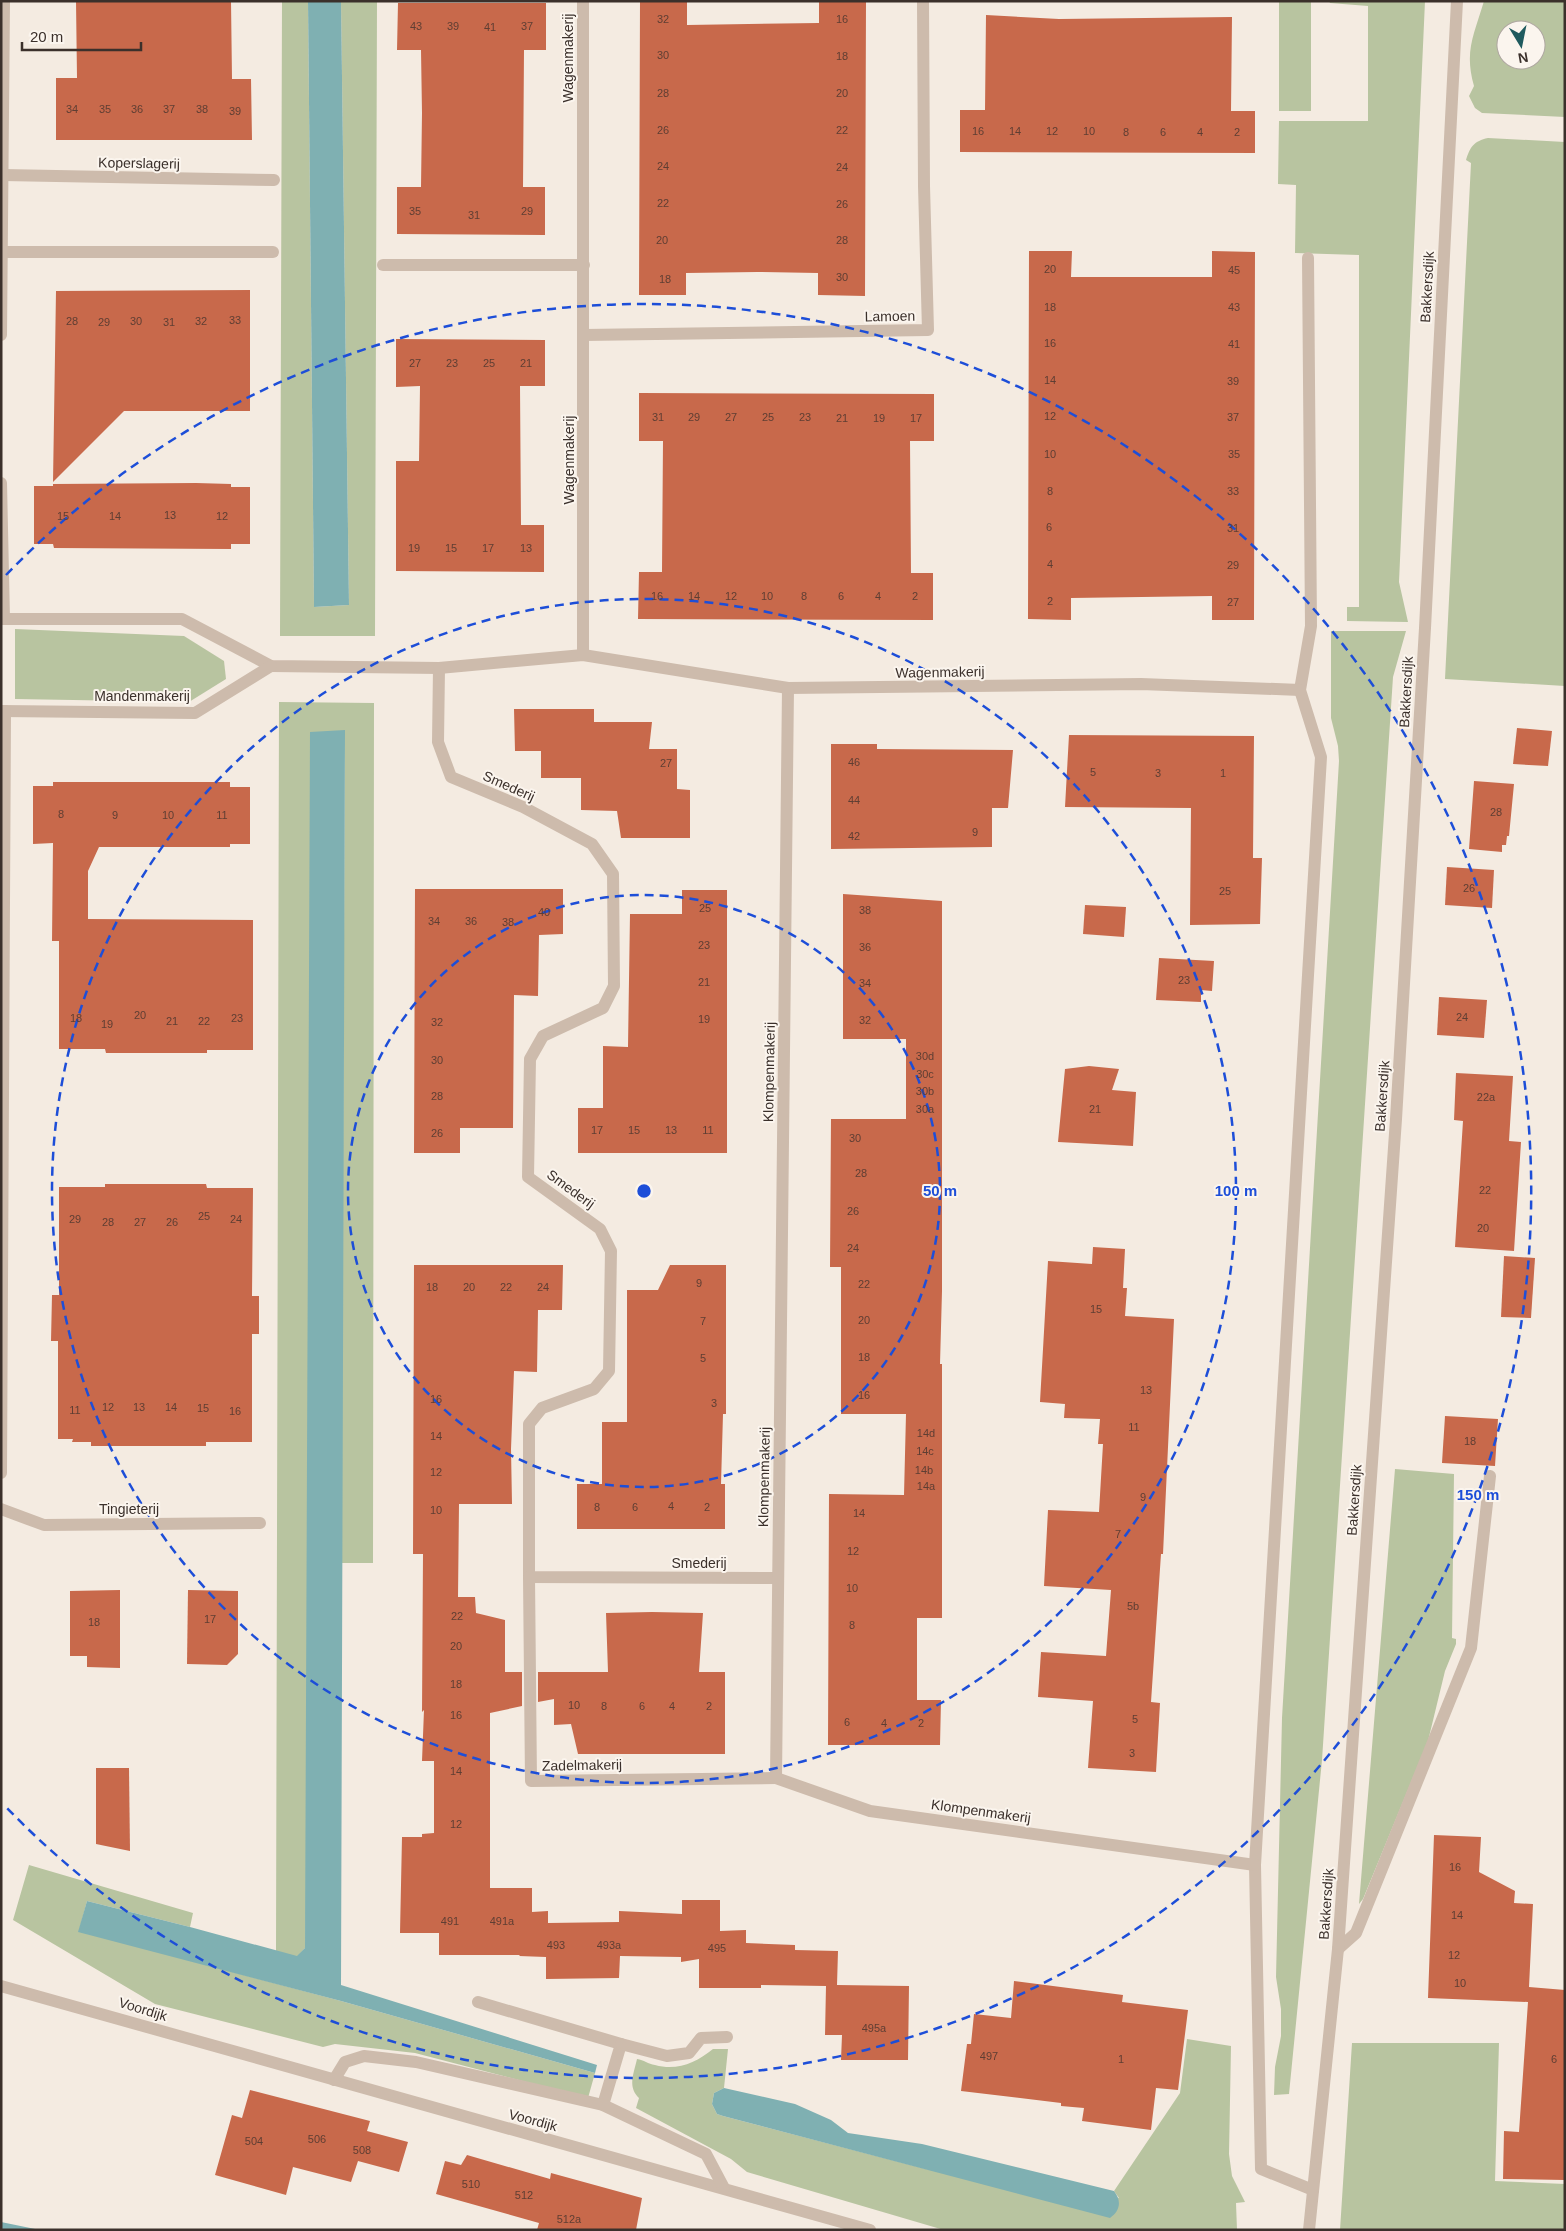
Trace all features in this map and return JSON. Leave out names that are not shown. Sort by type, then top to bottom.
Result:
[{"type":"street","points":[[1,335],[4,1]]},
{"type":"street","name":"Wagenmakerij","points":[[583,655],[584,1]]},
{"type":"street","name":"Lamoen","points":[[584,335],[928,330],[924,186],[923,1]]},
{"type":"street","name":"Bakkersdijk","points":[[1309,2230],[1338,1949],[1397,1100],[1425,628],[1457,1]]},
{"type":"street","name":"Koperslagerij","points":[[3,175],[274,180]]},
{"type":"street","points":[[3,252],[273,252]]},
{"type":"street","points":[[1308,258],[1311,626],[1300,690],[1321,757],[1255,1865],[1261,2169],[1312,2190]]},
{"type":"street","points":[[383,265],[584,265]]},
{"type":"street","points":[[1,483],[3,619],[182,620],[271,666],[440,668]]},
{"type":"street","name":"Wagenmakerij","points":[[440,668],[583,655],[788,688],[1141,684],[1300,690]]},
{"type":"street","name":"Mandenmakerij","points":[[3,711],[195,713],[271,666]]},
{"type":"street","name":"Smederij","points":[[440,668],[438,742],[451,777],[523,807],[592,844],[613,874],[614,986],[603,1008],[543,1036],[530,1059],[528,1177],[600,1229],[611,1251],[609,1371],[594,1390],[542,1408],[529,1424],[529,1578],[778,1578]]},
{"type":"street","name":"Klompenmakerij","points":[[788,688],[776,1778],[870,1811],[1255,1865]]},
{"type":"street","points":[[1,1473],[3,711]]},
{"type":"street","points":[[1338,1949],[1356,1933],[1472,1648],[1490,1476]]},
{"type":"street","name":"Tingieterij","points":[[1,1510],[44,1525],[260,1523]]},
{"type":"street","name":"Zadelmakerij","points":[[529,1578],[531,1781],[776,1778]]},
{"type":"street","name":"Voordijk","points":[[1,1986],[139,2023],[334,2080],[870,2230]]},
{"type":"street","points":[[478,2002],[667,2056],[689,2053],[701,2038],[727,2037]]},
{"type":"street","points":[[603,2105],[621,2044]]},
{"type":"street","points":[[334,2080],[345,2062],[364,2056],[416,2062],[603,2105],[706,2154],[724,2188]]},
{"type":"green space","points":[[282,1],[308,1],[314,607],[349,605],[341,1],[377,1],[375,636],[280,636]]},
{"type":"green space","points":[[1279,1],[1311,1],[1311,111],[1279,111]]},
{"type":"green space","points":[[1329,1],[1425,1],[1399,582],[1408,622],[1347,621],[1347,607],[1359,607],[1359,255],[1295,253],[1296,185],[1278,184],[1279,121],[1368,121],[1368,6],[1330,3]]},
{"type":"green space","points":[[1484,1],[1565,1],[1565,117],[1482,113],[1475,108],[1469,96],[1474,86],[1471,74],[1470,53]]},
{"type":"green space","points":[[1488,138],[1565,142],[1565,686],[1445,679],[1471,163],[1466,160],[1473,145]]},
{"type":"green space","points":[[15,629],[184,636],[224,661],[226,679],[189,702],[15,699]]},
{"type":"green space","points":[[1331,631],[1406,631],[1393,677],[1322,1760],[1289,2094],[1274,2095],[1275,2067],[1281,2036],[1281,2009],[1276,1977],[1282,1718],[1339,761],[1338,746],[1331,718]]},
{"type":"green space","points":[[279,702],[374,703],[373,1563],[341,1563],[345,731],[305,1948],[297,1957],[276,1951]]},
{"type":"green space","points":[[1395,1469],[1454,1474],[1452,1638],[1456,1639],[1456,1644],[1445,1671],[1428,1741],[1363,1899],[1359,1904]]},
{"type":"green space","points":[[29,1865],[193,1913],[190,1927],[87,1901],[79,1931],[341,2001],[595,2073],[588,2098],[415,2053],[335,2044],[323,2047],[155,2004],[13,1920]]},
{"type":"green space","points":[[1187,2039],[1231,2046],[1229,2154],[1232,2176],[1245,2202],[1236,2203],[1237,2230],[944,2230],[747,2172],[731,2159],[636,2108],[639,2098],[635,2094],[632,2085],[637,2059],[663,2067],[671,2067],[693,2062],[713,2049],[728,2049],[724,2088],[714,2093],[712,2104],[717,2114],[926,2169],[1119,2198],[1114,2191],[1180,2093]]},
{"type":"green space","points":[[1352,2043],[1499,2043],[1495,2181],[1565,2184],[1565,2230],[1340,2230]]},
{"type":"water","points":[[308,1],[341,1],[349,605],[314,607]]},
{"type":"water","points":[[345,730],[341,1985],[597,2065],[595,2073],[341,2001],[78,1932],[87,1901],[297,1956],[305,1948],[310,732]]},
{"type":"water","points":[[724,2088],[795,2104],[831,2120],[848,2133],[922,2144],[1114,2191],[1118,2198],[1119,2206],[1110,2218],[723,2116],[717,2114],[712,2104],[714,2093]]},
{"type":"water","points":[[1,2222],[40,2230],[1,2230]]},
{"type":"building","points":[[76,1],[231,1],[232,79],[251,79],[252,140],[56,140],[56,78],[77,78]]},
{"type":"building","points":[[640,1],[687,1],[687,25],[819,23],[819,1],[866,1],[865,296],[818,295],[818,273],[757,272],[686,273],[686,295],[639,295]]},
{"type":"building","points":[[398,3],[546,3],[546,50],[524,50],[523,187],[545,187],[545,235],[397,234],[397,187],[421,187],[422,113],[421,50],[397,50]]},
{"type":"building","points":[[986,15],[1059,19],[1232,17],[1231,111],[1255,111],[1255,153],[960,152],[960,110],[985,110]]},
{"type":"building","points":[[1029,251],[1072,251],[1071,277],[1212,277],[1212,251],[1255,252],[1254,620],[1212,620],[1212,596],[1071,598],[1071,620],[1028,619]]},
{"type":"building","points":[[250,290],[250,411],[124,411],[53,482],[56,291]]},
{"type":"building","points":[[396,339],[545,340],[545,386],[520,386],[521,525],[544,525],[544,572],[396,571],[396,461],[419,461],[420,386],[396,387]]},
{"type":"building","points":[[639,393],[934,394],[934,441],[910,441],[911,573],[933,573],[933,620],[638,619],[639,572],[662,572],[663,441],[639,441]]},
{"type":"building","points":[[53,484],[231,484],[231,487],[250,487],[250,544],[231,544],[231,549],[54,548],[53,544],[34,544],[34,486],[53,486]]},
{"type":"building","points":[[514,709],[594,709],[594,722],[652,722],[649,749],[677,749],[677,789],[690,790],[690,838],[621,838],[617,811],[581,810],[581,778],[541,778],[541,751],[515,751]]},
{"type":"building","points":[[1517,728],[1552,731],[1548,766],[1513,764]]},
{"type":"building","points":[[1069,735],[1254,736],[1253,858],[1262,858],[1260,924],[1190,925],[1191,808],[1065,807]]},
{"type":"building","points":[[831,744],[877,744],[877,749],[1013,750],[1008,808],[992,808],[992,847],[831,849]]},
{"type":"building","points":[[1474,781],[1514,784],[1509,836],[1507,836],[1506,845],[1502,845],[1502,852],[1469,849]]},
{"type":"building","points":[[53,782],[230,782],[230,787],[250,787],[250,844],[230,844],[230,847],[99,847],[88,871],[88,919],[253,920],[253,1050],[207,1050],[207,1053],[106,1053],[105,1049],[59,1049],[59,941],[52,941],[53,843],[33,844],[33,786],[53,786]]},
{"type":"building","points":[[1447,867],[1494,870],[1492,908],[1445,905]]},
{"type":"building","points":[[415,889],[563,889],[563,934],[539,935],[538,996],[514,995],[513,1128],[460,1128],[460,1153],[414,1153]]},
{"type":"building","points":[[682,890],[727,890],[727,1153],[578,1153],[578,1108],[603,1108],[603,1046],[628,1047],[630,914],[682,914]]},
{"type":"building","points":[[843,894],[942,901],[942,1291],[940,1364],[942,1364],[942,1618],[917,1618],[917,1700],[941,1700],[940,1745],[828,1745],[829,1494],[904,1495],[906,1414],[841,1414],[841,1267],[830,1267],[831,1119],[906,1119],[906,1039],[843,1039]]},
{"type":"building","points":[[1085,905],[1126,907],[1124,937],[1083,934]]},
{"type":"building","points":[[1159,958],[1214,961],[1212,991],[1201,990],[1201,1002],[1156,1000]]},
{"type":"building","points":[[1439,997],[1487,1000],[1484,1038],[1437,1035]]},
{"type":"building","points":[[1089,1066],[1119,1069],[1112,1090],[1136,1092],[1133,1146],[1058,1142],[1065,1069]]},
{"type":"building","points":[[1456,1073],[1513,1076],[1509,1141],[1521,1142],[1514,1251],[1455,1247],[1463,1121],[1454,1120]]},
{"type":"building","points":[[105,1184],[206,1184],[207,1188],[253,1188],[252,1296],[259,1296],[259,1334],[252,1334],[252,1442],[206,1442],[206,1446],[91,1446],[91,1442],[72,1442],[73,1439],[58,1439],[58,1341],[51,1341],[52,1295],[59,1295],[59,1187],[105,1187]]},
{"type":"building","points":[[1093,1247],[1125,1249],[1123,1288],[1127,1288],[1125,1316],[1174,1319],[1163,1554],[1161,1554],[1151,1702],[1160,1703],[1156,1772],[1088,1768],[1093,1701],[1038,1697],[1041,1652],[1106,1656],[1111,1590],[1044,1586],[1048,1510],[1099,1512],[1103,1444],[1098,1444],[1100,1419],[1064,1418],[1065,1404],[1040,1402],[1048,1261],[1092,1264]]},
{"type":"building","points":[[1504,1256],[1535,1258],[1531,1318],[1501,1317]]},
{"type":"building","points":[[414,1265],[563,1265],[562,1310],[538,1310],[537,1372],[514,1371],[511,1449],[512,1504],[459,1504],[458,1597],[475,1597],[476,1613],[505,1620],[505,1672],[522,1672],[522,1706],[490,1713],[490,1888],[532,1888],[532,1912],[548,1911],[548,1923],[619,1922],[619,1911],[682,1914],[682,1900],[720,1900],[720,1931],[746,1930],[746,1943],[795,1945],[795,1950],[838,1951],[837,1985],[909,1986],[908,2060],[841,2060],[842,2035],[825,2035],[826,1986],[761,1985],[761,1988],[699,1988],[699,1959],[681,1962],[681,1957],[620,1956],[619,1978],[546,1979],[546,1957],[520,1955],[439,1955],[439,1933],[400,1933],[402,1837],[422,1837],[422,1834],[434,1833],[434,1761],[422,1761],[424,1710],[422,1712],[423,1554],[413,1554]]},
{"type":"building","points":[[670,1265],[726,1265],[726,1414],[723,1414],[721,1484],[725,1484],[725,1529],[577,1529],[577,1484],[602,1484],[602,1422],[627,1422],[627,1290],[658,1290]]},
{"type":"building","points":[[1445,1416],[1498,1419],[1495,1466],[1442,1463]]},
{"type":"building","points":[[120,1590],[120,1668],[87,1667],[87,1656],[70,1656],[70,1591]]},
{"type":"building","points":[[188,1590],[238,1591],[238,1654],[227,1665],[187,1664]]},
{"type":"building","points":[[606,1613],[703,1613],[699,1672],[725,1672],[725,1754],[578,1754],[571,1724],[554,1725],[554,1699],[538,1702],[538,1672],[608,1672]]},
{"type":"building","points":[[96,1768],[129,1768],[130,1851],[96,1844]]},
{"type":"building","points":[[1434,1835],[1481,1837],[1479,1872],[1515,1891],[1514,1903],[1533,1904],[1529,1987],[1565,1990],[1565,2180],[1503,2179],[1504,2131],[1519,2132],[1528,2002],[1428,1998]]},
{"type":"building","points":[[1014,1981],[1123,1995],[1122,2002],[1188,2010],[1178,2090],[1156,2088],[1151,2130],[1082,2121],[1084,2108],[1061,2106],[1061,2103],[961,2091],[967,2044],[971,2044],[974,2014],[1011,2018]]},
{"type":"building","points":[[250,2090],[370,2121],[367,2131],[408,2142],[399,2172],[358,2161],[351,2182],[293,2167],[286,2195],[215,2175],[232,2115],[242,2118]]},
{"type":"building","points":[[467,2155],[550,2179],[551,2173],[642,2198],[636,2230],[537,2230],[539,2223],[436,2194],[445,2161],[461,2165]]}]
